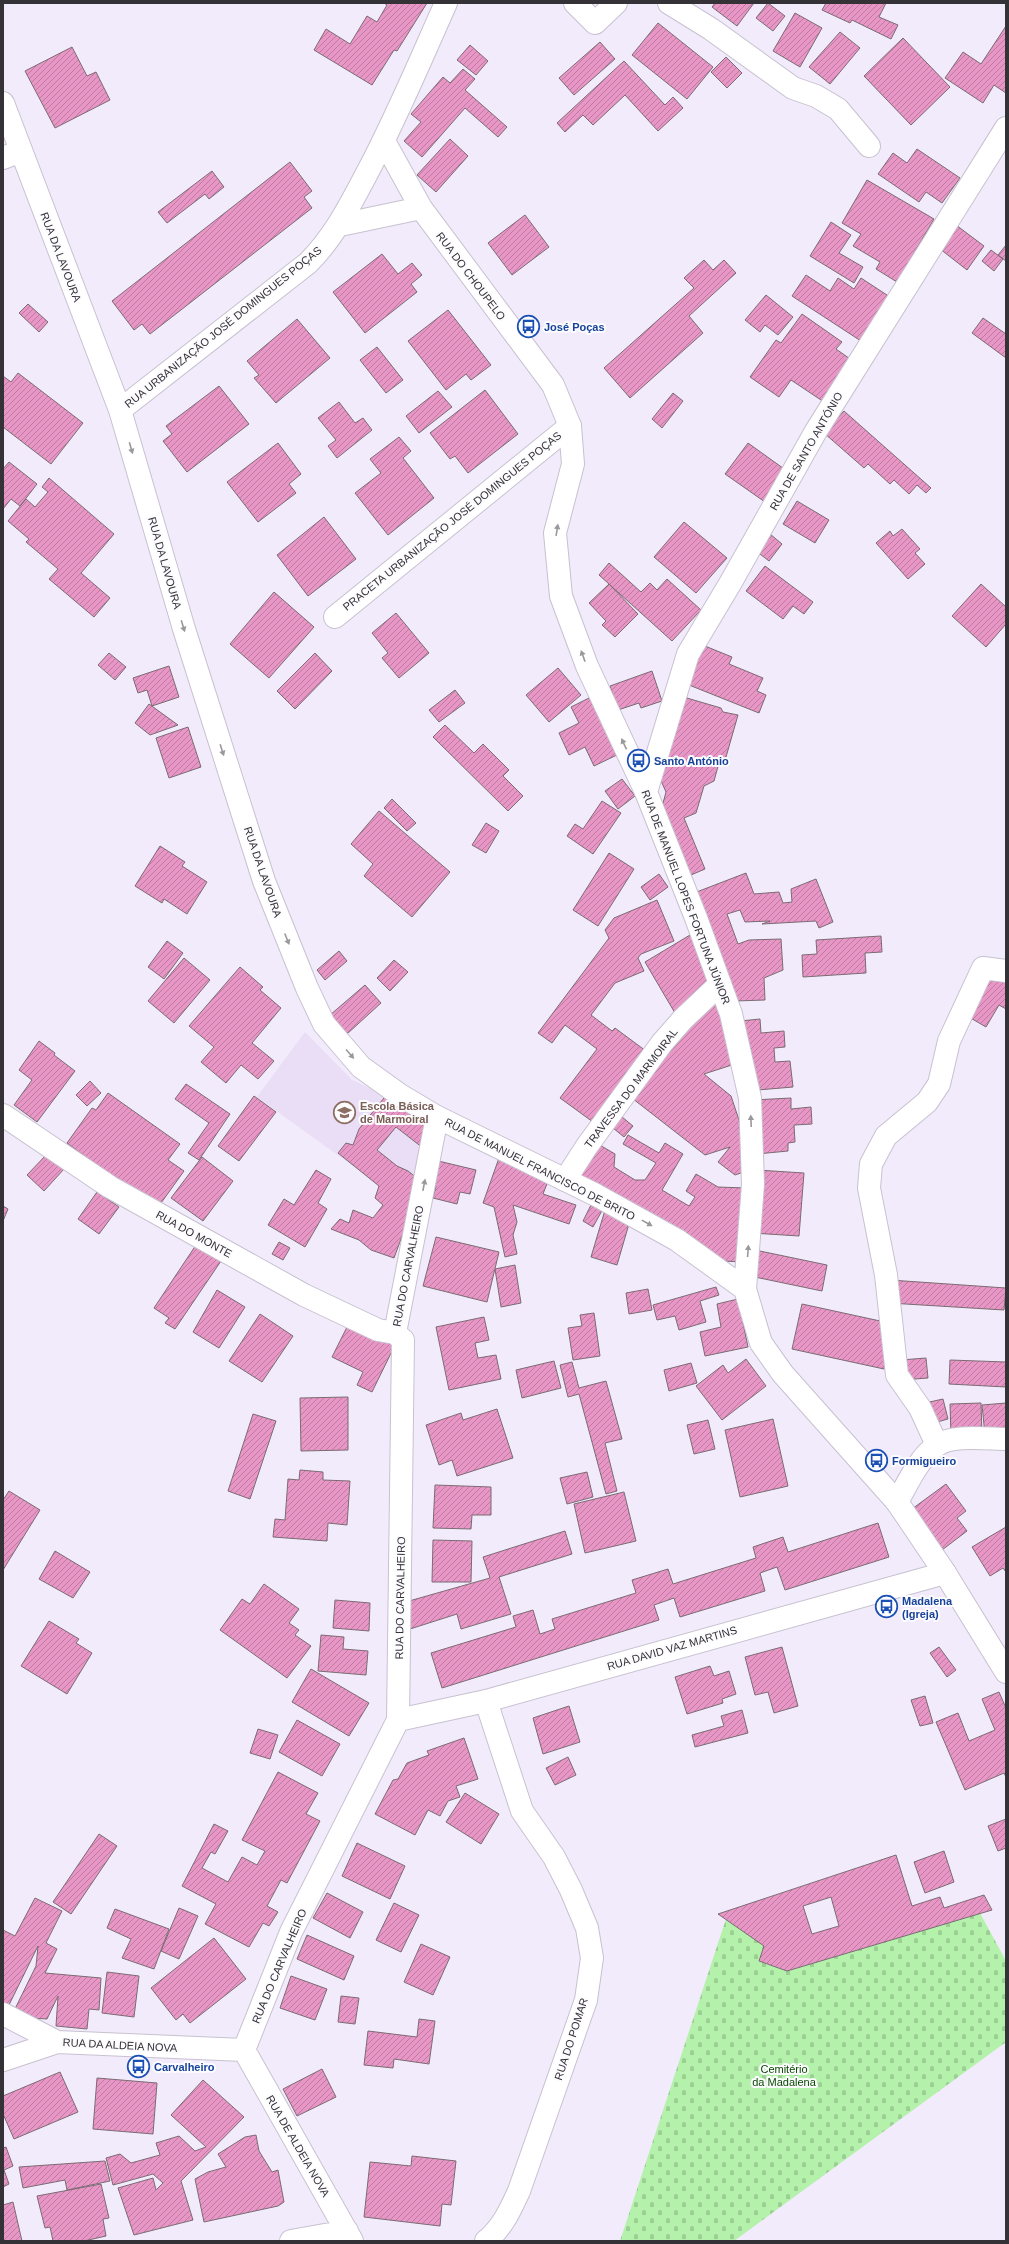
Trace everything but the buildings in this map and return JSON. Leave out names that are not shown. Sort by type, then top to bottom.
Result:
[{"type":"street","points":[[384,141],[446,3]]},
{"type":"street","points":[[575,3],[595,23],[616,3]]},
{"type":"street","points":[[669,3],[711,29],[793,88],[816,96],[838,109],[869,146]]},
{"type":"street","name":"RUA DA LAVOURA","points":[[3,103],[12,154],[120,410],[184,630],[264,881],[307,988],[324,1024]]},
{"type":"street","name":"RUA DE SANTO ANTÓNIO","points":[[646,792],[688,654],[731,582],[816,431],[1006,128]]},
{"type":"street","name":"RUA DO CHOUPELO","points":[[384,141],[421,208],[553,385],[570,426],[573,464],[556,534],[561,596],[587,666],[599,692]]},
{"type":"street","name":"RUA URBANIZAÇÃO JOSÉ DOMINGUES POÇAS","points":[[120,410],[308,263],[325,246],[340,225],[384,141]]},
{"type":"street","points":[[340,225],[421,208]]},
{"type":"street","name":"PRACETA URBANIZAÇÃO JOSÉ DOMINGUES POÇAS","points":[[335,617],[570,426]]},
{"type":"street","name":"RUA DE MANUEL LOPES FORTUNA JÚNIOR","points":[[599,692],[646,792],[696,918],[731,1014],[750,1098],[753,1184],[745,1289],[761,1343],[783,1374],[896,1502],[945,1572],[1006,1672]]},
{"type":"street","points":[[937,1445],[920,1408],[897,1375],[886,1275],[869,1188],[871,1164],[886,1136],[928,1102],[939,1084],[949,1041],[983,968],[1006,970]]},
{"type":"street","name":"TRAVESSA DO MARMOIRAL","points":[[565,1180],[586,1146],[662,1043],[683,1018],[720,984]]},
{"type":"street","name":"RUA DE MANUEL FRANCISCO DE BRITO","points":[[324,1024],[361,1067],[400,1095],[437,1118],[565,1180],[678,1240],[745,1289]]},
{"type":"street","name":"RUA DO MONTE","points":[[3,1115],[110,1188],[343,1315],[378,1330],[395,1333]]},
{"type":"street","name":"RUA DO CARVALHEIRO","points":[[244,2050],[291,1932],[398,1720],[403,1340],[395,1333],[437,1118]]},
{"type":"street","points":[[896,1502],[924,1458],[937,1445],[958,1438],[1006,1439]]},
{"type":"street","name":"RUA DAVID VAZ MARTINS","points":[[398,1720],[486,1701],[945,1572]]},
{"type":"street","name":"RUA DO POMAR","points":[[486,1701],[522,1811],[554,1857],[571,1890],[587,1928],[592,1958],[586,2000],[519,2191],[508,2216],[496,2232],[486,2241]]},
{"type":"street","name":"RUA DA ALDEIA NOVA","points":[[3,2014],[57,2042],[244,2050]]},
{"type":"street","points":[[3,2060],[57,2042]]},
{"type":"street","name":"RUA DE ALDEIA NOVA","points":[[244,2050],[350,2236]]},
{"type":"street","points":[[291,2241],[350,2236]]},
{"type":"shaded area","name":"Escola Básica de Marmoiral","points":[[305,1032],[352,1080],[383,1094],[431,1127],[410,1207],[257,1097]]},
{"type":"green space","name":"Cemitério da Madalena","points":[[980,1913],[1006,1961],[1006,2042],[734,2241],[620,2241],[726,1919],[764,1946],[759,1961],[787,1971]]},
{"type":"place","name":"José Poças","points":[[529,327]]},
{"type":"place","name":"Santo António","points":[[638,761]]},
{"type":"place","name":"Escola Básica de Marmoiral","points":[[344,1112]]},
{"type":"place","name":"Formigueiro","points":[[876,1461]]},
{"type":"place","name":"Madalena (Igreja)","points":[[887,1607]]},
{"type":"place","name":"Carvalheiro","points":[[139,2067]]}]
